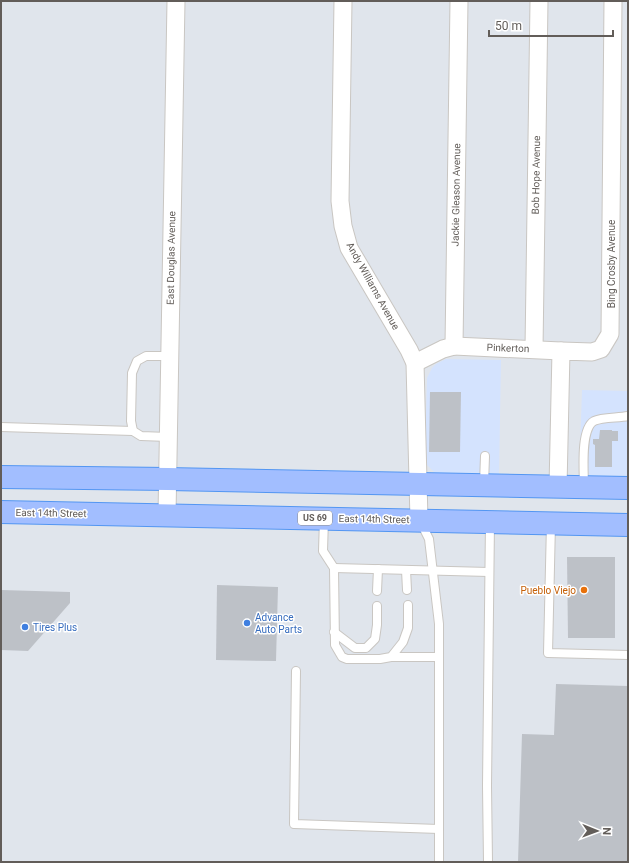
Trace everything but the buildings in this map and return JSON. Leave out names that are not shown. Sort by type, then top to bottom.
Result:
[{"type":"main road","points":[[1,477],[628,488]]},
{"type":"main road","name":"East 14th Street","points":[[1,512],[628,525]]},
{"type":"street","name":"East Douglas Avenue","points":[[167,515],[176,1]]},
{"type":"street","name":"Andy Williams Avenue","points":[[343,1],[340,201],[343,226],[350,248],[415,363],[419,520]]},
{"type":"street","name":"Jackie Gleason Avenue","points":[[454,346],[459,1]]},
{"type":"street","name":"Bob Hope Avenue","points":[[534,350],[539,1]]},
{"type":"street","name":"Bing Crosby Avenue","points":[[561,351],[592,352],[601,349],[610,334],[613,1]]},
{"type":"street","points":[[415,363],[443,349],[454,346]]},
{"type":"street","name":"Pinkerton","points":[[454,346],[561,351]]},
{"type":"street","points":[[558,487],[561,351]]},
{"type":"lane","points":[[133,431],[131,421],[132,373],[137,361],[146,356],[170,356]]},
{"type":"lane","points":[[584,487],[585,439],[587,429],[593,422],[600,419],[628,416]]},
{"type":"lane","points":[[1,427],[133,431],[141,436],[168,437]]},
{"type":"lane","points":[[484,485],[485,456]]},
{"type":"lane","points":[[324,518],[323,551],[334,568],[335,645],[342,657],[380,659],[391,657],[439,657]]},
{"type":"lane","points":[[419,520],[429,539],[439,624],[439,862]]},
{"type":"lane","points":[[488,862],[487,786],[490,521]]},
{"type":"lane","points":[[551,523],[548,653],[628,655]]},
{"type":"lane","points":[[334,568],[489,572]]},
{"type":"lane","points":[[377,591],[378,569]]},
{"type":"lane","points":[[406,570],[406,590]]},
{"type":"lane","points":[[391,657],[403,642],[408,628],[408,605]]},
{"type":"lane","points":[[334,632],[355,648],[366,648],[375,638],[377,606]]},
{"type":"lane","points":[[296,671],[294,824],[439,829]]},
{"type":"shaded area","points":[[446,359],[501,360],[499,476],[439,475],[427,465],[425,455],[427,378],[432,368],[436,364]]},
{"type":"shaded area","points":[[582,390],[628,391],[628,479],[579,478]]},
{"type":"place","name":"Pueblo Viejo","points":[[584,590]]},
{"type":"place","name":"Advance Auto Parts","points":[[247,623]]},
{"type":"place","name":"Tires Plus","points":[[25,627]]}]
